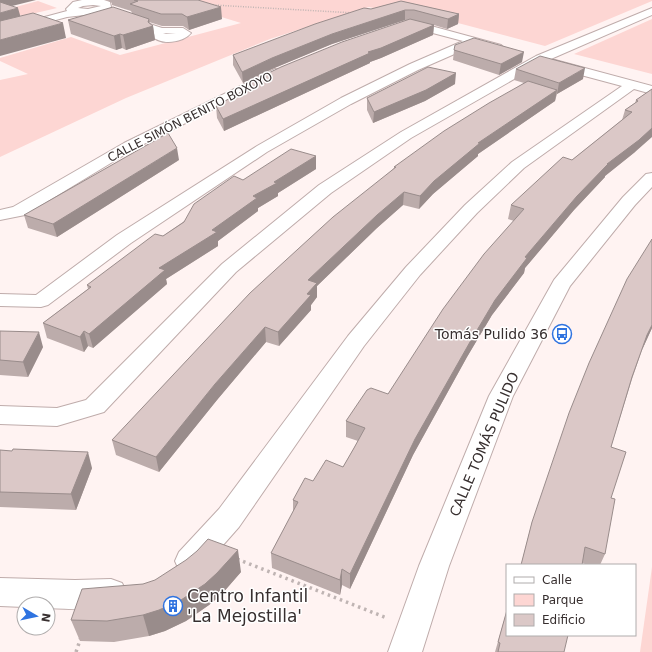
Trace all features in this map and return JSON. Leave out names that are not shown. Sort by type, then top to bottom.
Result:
[{"type":"street","points":[[101,7],[115,0]]},
{"type":"street","points":[[0,32],[66,14],[76,5]]},
{"type":"street","points":[[0,29],[64,12],[76,5],[101,7],[161,31]]},
{"type":"street","points":[[0,415],[57,417],[95,406],[229,268],[325,189],[406,135],[532,57],[652,11]]},
{"type":"street","points":[[395,28],[409,23],[510,51]]},
{"type":"street","points":[[0,300],[41,301],[124,239],[262,149],[346,101],[414,67],[474,41]]},
{"type":"street","points":[[532,57],[642,88]]},
{"type":"street","name":"CALLE SIMÓN BENITO BOXOYO","points":[[0,215],[19,211],[129,146],[290,67]]},
{"type":"street","points":[[172,574],[189,562],[229,518],[356,341],[412,272],[471,209],[518,165],[642,88]]},
{"type":"street","name":"CALLE TOMÁS PULIDO","points":[[405,652],[434,566],[505,389],[561,284],[629,201],[652,178]]},
{"type":"street","points":[[0,592],[75,595],[133,591]]},
{"type":"path","points":[[213,5],[352,12],[359,14]]},
{"type":"path","points":[[204,546],[413,629]]},
{"type":"green space","points":[[199,0],[652,1],[545,46],[405,9],[391,12],[369,7],[270,39],[126,98],[0,157],[0,80],[28,74],[0,61],[0,58],[71,37],[120,55],[241,23],[182,5]]},
{"type":"green space","points":[[38,1],[57,8],[23,16],[4,10]]},
{"type":"green space","points":[[652,19],[652,74],[574,54]]},
{"type":"green space","points":[[652,567],[652,652],[640,652]]},
{"type":"building","points":[[134,0],[198,0],[221,7],[187,17],[182,14],[161,14],[130,4],[138,1]]},
{"type":"building","points":[[401,1],[459,14],[448,19],[414,10],[405,10],[332,34],[272,58],[242,72],[233,55],[315,24],[364,8],[371,9]]},
{"type":"building","points":[[0,2],[18,8],[0,13]]},
{"type":"building","points":[[113,7],[149,19],[148,22],[153,26],[123,35],[120,34],[114,36],[68,20]]},
{"type":"building","points":[[33,13],[63,23],[0,40],[0,21]]},
{"type":"building","points":[[410,19],[434,25],[381,48],[368,52],[370,53],[223,119],[216,106],[250,87],[248,83],[281,67],[342,42]]},
{"type":"building","points":[[474,38],[524,52],[501,64],[454,50],[455,45]]},
{"type":"building","points":[[540,56],[585,68],[559,83],[516,69]]},
{"type":"building","points":[[428,67],[456,73],[426,90],[374,112],[367,98]]},
{"type":"building","points":[[528,81],[557,90],[478,143],[480,143],[434,181],[420,196],[404,192],[377,215],[308,280],[317,283],[307,294],[311,295],[278,332],[265,327],[215,384],[156,457],[112,440],[250,293],[333,217],[396,167],[394,167],[444,131]]},
{"type":"building","points":[[652,89],[652,128],[639,140],[607,164],[577,196],[525,257],[527,258],[495,300],[415,439],[350,574],[342,569],[340,580],[271,553],[298,502],[293,500],[305,478],[313,481],[326,460],[343,467],[365,428],[346,421],[367,390],[371,388],[388,394],[443,309],[484,254],[524,209],[511,205],[563,157],[572,160],[632,112],[625,110]]},
{"type":"building","points":[[168,133],[177,148],[53,224],[24,215]]},
{"type":"building","points":[[291,149],[316,156],[274,182],[277,183],[253,196],[257,198],[212,230],[217,232],[159,268],[165,270],[89,334],[84,331],[80,337],[43,323],[91,287],[87,285],[155,234],[163,236],[184,222],[194,204],[234,176],[243,180]]},
{"type":"building","points":[[652,239],[652,325],[632,377],[611,447],[626,452],[611,498],[615,499],[605,554],[585,547],[582,564],[521,564],[532,522],[569,413],[589,363],[627,279]]},
{"type":"building","points":[[0,331],[39,332],[23,362],[0,360]]},
{"type":"building","points":[[13,449],[88,452],[71,494],[0,492],[0,450],[12,451]]},
{"type":"building","points":[[208,539],[238,550],[205,584],[181,600],[159,610],[143,615],[107,621],[71,620],[82,589],[143,584],[155,580],[186,560]]},
{"type":"building","points":[[506,614],[506,636],[568,636],[564,652],[498,652],[500,643],[498,642]]},
{"type":"place","name":"Tomás Pulido 36","points":[[562,334]]},
{"type":"place","name":"Centro Infantil 'La Mejostilla'","points":[[173,606]]}]
